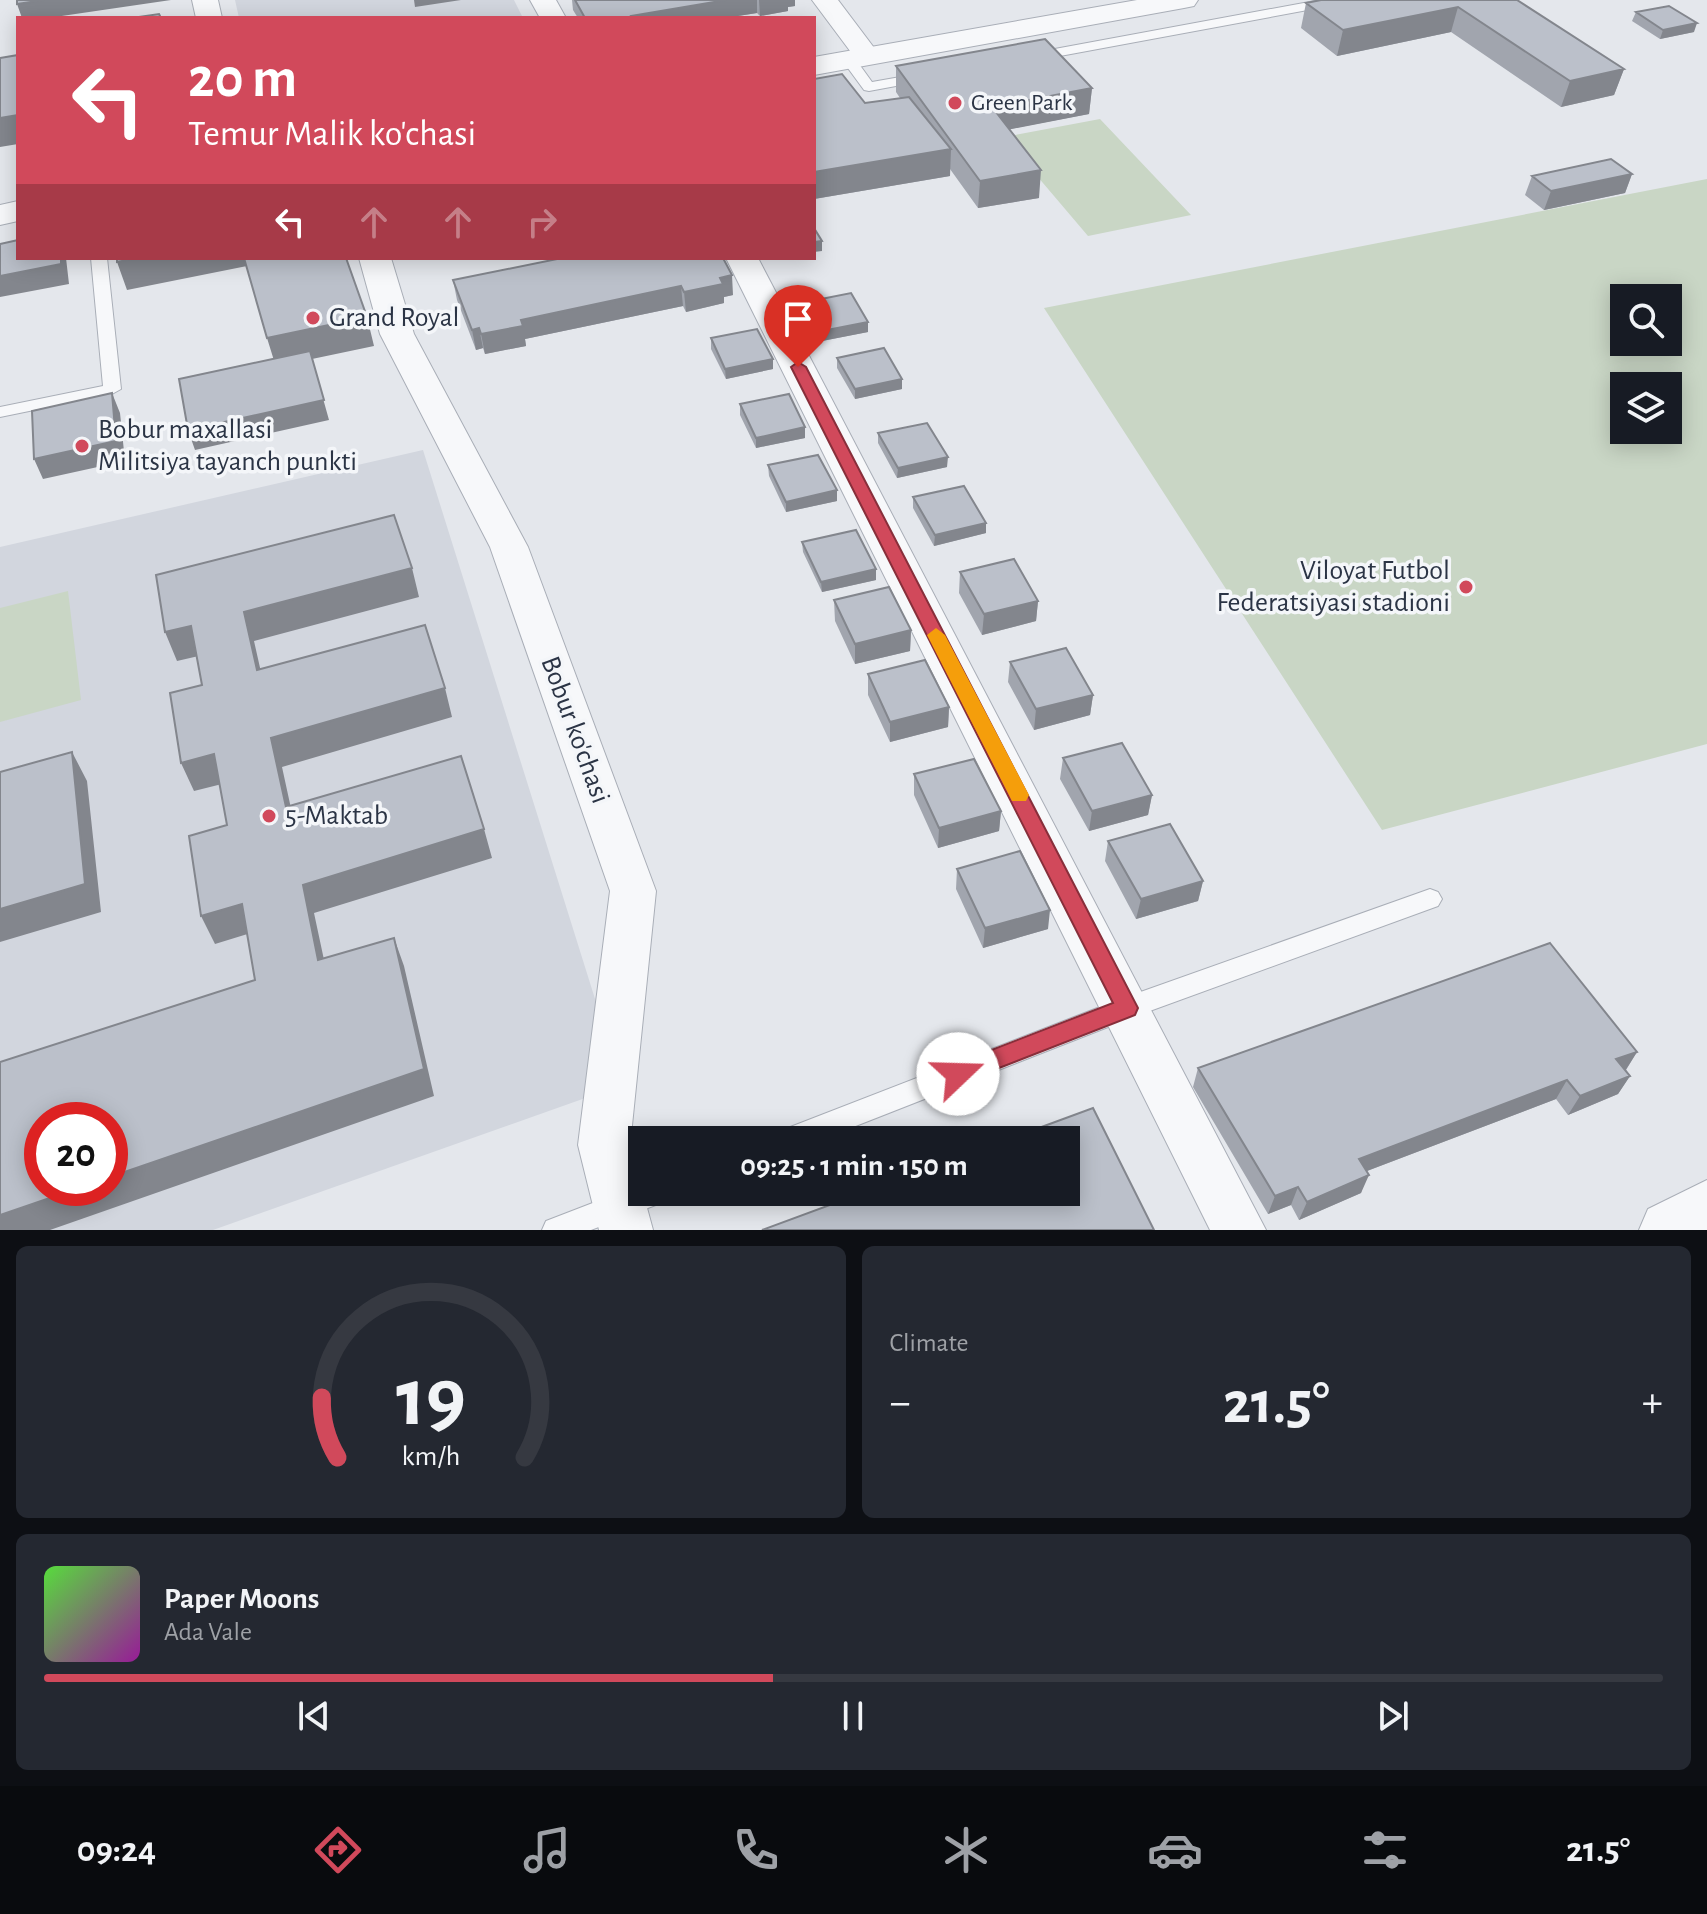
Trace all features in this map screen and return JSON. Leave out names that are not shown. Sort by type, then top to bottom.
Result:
[{"type":"street","points":[[825,0],[859,58]]},
{"type":"street","points":[[816,66],[1116,6],[1180,10]]},
{"type":"street","name":"Bobur ko'chasi","points":[[376,260],[397,334],[509,547],[633,891],[604,1145],[634,1209]]},
{"type":"street","points":[[743,260],[1239,1230]]},
{"type":"street","points":[[1669,1230],[1707,1209]]},
{"type":"lane","points":[[1022,59],[1180,10],[1340,0]]},
{"type":"lane","points":[[859,58],[869,87],[930,76]]},
{"type":"lane","points":[[0,412],[112,389],[99,260]]},
{"type":"lane","points":[[825,1126],[1127,1008],[1430,899]]},
{"type":"lane","points":[[556,1230],[634,1209]]},
{"type":"shaded area","points":[[235,0],[514,0],[522,16],[239,16]]},
{"type":"shaded area","name":"5-Maktab","points":[[423,450],[622,1085],[213,1230],[0,1230],[0,547]]},
{"type":"green space","points":[[1100,119],[1191,215],[1088,236],[1004,137]]},
{"type":"green space","name":"Viloyat Futbol Federatsiyasi stadioni","points":[[1707,179],[1707,744],[1382,830],[1044,308]]},
{"type":"green space","points":[[68,591],[81,700],[0,722],[0,608]]},
{"type":"building","points":[[17,0],[44,0],[17,4]]},
{"type":"building","points":[[575,0],[726,0],[631,16],[584,16]]},
{"type":"building","points":[[1321,0],[1517,0],[1624,69],[1570,81],[1458,7],[1343,30],[1306,3]]},
{"type":"building","points":[[1669,6],[1697,23],[1663,30],[1636,12]]},
{"type":"building","points":[[1045,39],[1092,88],[992,107],[1041,170],[980,181],[896,66]]},
{"type":"building","points":[[16,55],[16,115],[0,118],[0,58]]},
{"type":"building","points":[[842,74],[865,103],[909,97],[951,149],[816,172],[816,79]]},
{"type":"building","points":[[1611,159],[1632,174],[1551,191],[1532,176]]},
{"type":"building","points":[[16,240],[16,260],[61,260],[61,264],[0,276],[0,244]]},
{"type":"building","points":[[245,260],[347,260],[367,317],[267,338]]},
{"type":"building","points":[[552,260],[724,260],[732,275],[720,278],[723,284],[684,292],[681,286],[521,320],[523,326],[481,334],[479,328],[472,330],[453,280]]},
{"type":"building","points":[[851,293],[868,322],[822,331],[806,302]]},
{"type":"building","points":[[757,329],[773,359],[725,369],[711,338]]},
{"type":"building","points":[[884,348],[902,379],[855,389],[837,358]]},
{"type":"building","points":[[310,351],[324,400],[188,430],[179,379]]},
{"type":"building","points":[[112,393],[116,441],[34,459],[32,411]]},
{"type":"building","points":[[789,394],[805,427],[756,438],[740,404]]},
{"type":"building","points":[[927,423],[948,457],[898,468],[878,433]]},
{"type":"building","points":[[818,455],[837,490],[786,502],[768,465]]},
{"type":"building","points":[[964,486],[986,523],[935,535],[913,497]]},
{"type":"building","points":[[394,515],[412,568],[244,612],[257,670],[425,625],[445,688],[271,738],[286,807],[461,756],[484,829],[303,885],[318,960],[394,938],[424,1069],[128,1171],[128,1102],[24,1102],[26,1206],[0,1215],[0,1062],[255,980],[242,904],[201,916],[189,836],[227,825],[214,754],[181,763],[170,693],[202,685],[191,626],[165,632],[156,575]]},
{"type":"building","points":[[856,530],[876,569],[821,582],[802,542]]},
{"type":"building","points":[[1014,559],[1038,601],[984,614],[960,572]]},
{"type":"building","points":[[889,587],[911,630],[855,644],[834,600]]},
{"type":"building","points":[[1066,648],[1093,695],[1036,709],[1010,662]]},
{"type":"building","points":[[925,660],[949,707],[890,722],[868,674]]},
{"type":"building","points":[[1122,743],[1152,795],[1092,811],[1063,758]]},
{"type":"building","points":[[72,752],[85,884],[0,909],[0,772]]},
{"type":"building","points":[[974,759],[1001,811],[939,828],[914,774]]},
{"type":"building","points":[[1170,824],[1203,881],[1141,899],[1108,841]]},
{"type":"building","points":[[1020,851],[1050,910],[985,928],[957,869]]},
{"type":"building","points":[[1550,943],[1637,1052],[1616,1059],[1630,1076],[1580,1096],[1567,1080],[1359,1159],[1369,1175],[1307,1202],[1298,1187],[1275,1196],[1198,1068]]},
{"type":"building","points":[[1093,1108],[1154,1230],[762,1230],[827,1206],[1080,1206],[1080,1126],[1044,1126]]},
{"type":"slow traffic","points":[[936,635],[1019,795]]},
{"type":"place","name":"Green Park","points":[[955,103]]},
{"type":"place","name":"Grand Royal","points":[[313,318]]},
{"type":"place","name":"Bobur maxallasi Militsiya tayanch punkti","points":[[82,446]]},
{"type":"place","name":"Viloyat Futbol Federatsiyasi stadioni","points":[[1466,587]]},
{"type":"place","name":"5-Maktab","points":[[269,816]]},
{"type":"route","points":[[798,367],[1127,1008],[958,1074]]}]
